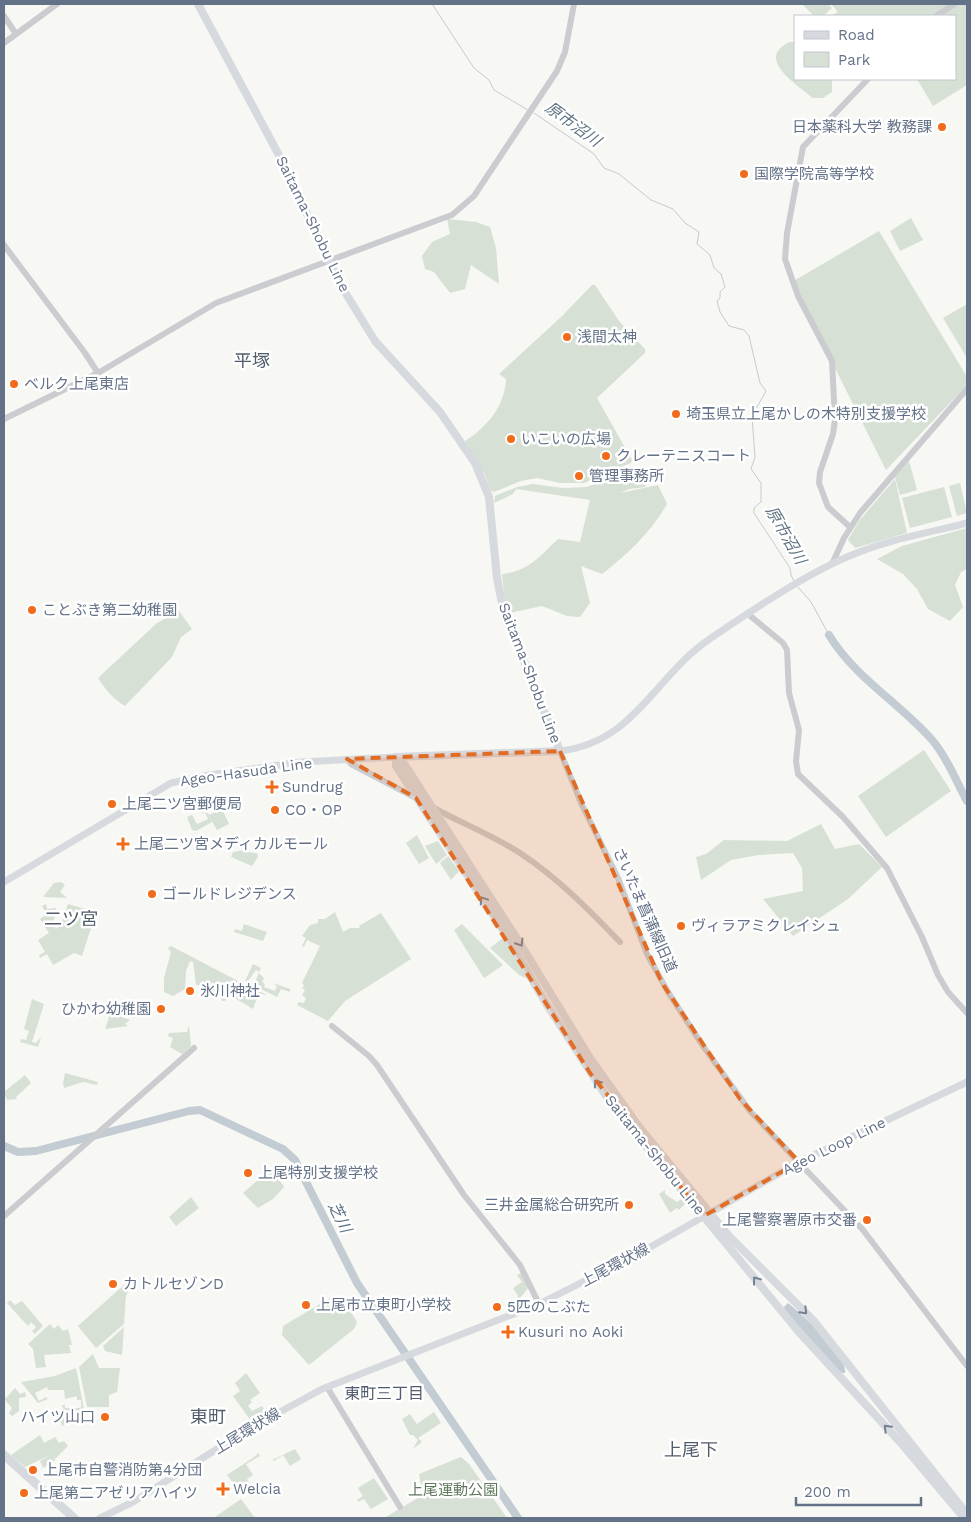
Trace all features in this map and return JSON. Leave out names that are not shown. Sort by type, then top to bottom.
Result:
[{"type":"highway","points":[[4,1455],[74,1518]]},
{"type":"highway","points":[[4,1462],[66,1518]]},
{"type":"main road","name":"Saitama-Shobu Line","points":[[198,4],[282,159],[328,261],[375,341],[440,412],[475,463],[489,497],[497,578],[503,609],[560,751],[396,757]]},
{"type":"main road","points":[[560,751],[583,746],[618,730],[693,650],[748,614],[832,564],[869,549],[967,523]]},
{"type":"main road","name":"Saitama-Shobu Line","points":[[396,757],[396,766],[416,798],[443,832],[518,940],[590,1058],[640,1134],[707,1214],[778,1307],[911,1455],[964,1518]]},
{"type":"main road","name":"Saitama-Shobu Line","points":[[396,757],[404,765],[430,805],[443,832]]},
{"type":"main road","name":"Ageo-Hasuda Line","points":[[4,882],[166,784],[232,771],[347,759],[396,757]]},
{"type":"main road","name":"Ageo Loop Line","points":[[707,1214],[799,1162],[967,1082]]},
{"type":"main road","name":"Saitama-Shobu Line","points":[[707,1214],[813,1321],[850,1366],[878,1405],[967,1514]]},
{"type":"main road","name":"上尾環状線","points":[[100,1518],[133,1502],[267,1418],[327,1387],[539,1304],[618,1264],[707,1214]]},
{"type":"main road","points":[[778,1307],[778,1301],[782,1297],[789,1297]]},
{"type":"main road","points":[[839,1376],[847,1376],[850,1372],[850,1366]]},
{"type":"street","points":[[4,44],[57,4]]},
{"type":"street","points":[[4,419],[98,373],[216,303],[438,220],[459,210],[485,181],[563,61],[574,4]]},
{"type":"street","points":[[938,15],[954,4]]},
{"type":"street","points":[[4,16],[16,34]]},
{"type":"street","points":[[850,528],[828,507],[819,483],[820,472],[833,434],[835,420],[832,361],[798,296],[785,259],[787,232],[804,144],[867,80]]},
{"type":"street","points":[[4,244],[98,373]]},
{"type":"street","points":[[832,564],[850,528],[875,495],[967,389]]},
{"type":"street","points":[[748,614],[783,643],[787,650],[789,693],[799,730],[796,761],[798,774],[843,817],[887,868],[943,983],[967,1014]]},
{"type":"street","name":"さいたま菖蒲線旧道","points":[[560,751],[582,805],[618,878],[641,941],[662,983],[736,1094],[863,1230],[967,1366]]},
{"type":"street","points":[[347,759],[352,764],[416,798]]},
{"type":"street","points":[[430,805],[499,840],[542,869],[587,908],[620,942]]},
{"type":"street","points":[[332,1026],[369,1056],[377,1065],[464,1195],[520,1265],[539,1304]]},
{"type":"street","points":[[4,1216],[194,1048]]},
{"type":"street","points":[[327,1387],[400,1507]]},
{"type":"highlighted area","points":[[560,751],[662,983],[740,1099],[799,1162],[704,1216],[590,1073],[416,798],[347,759]]},
{"type":"green space","points":[[802,4],[828,4],[832,8],[824,15],[813,15]]},
{"type":"green space","points":[[831,4],[967,4],[967,85],[933,106],[918,80],[956,80],[956,15],[832,15],[838,12]]},
{"type":"green space","points":[[790,42],[794,42],[794,80],[832,80],[832,92],[823,98],[813,98],[789,79],[777,63],[776,56],[780,48]]},
{"type":"green space","points":[[911,218],[923,240],[900,251],[890,231]]},
{"type":"green space","points":[[447,219],[476,222],[490,227],[496,248],[499,284],[471,265],[465,289],[450,293],[434,272],[425,269],[422,256],[432,242],[450,234]]},
{"type":"green space","points":[[879,231],[967,377],[967,385],[886,470],[792,282]]},
{"type":"green space","points":[[592,285],[595,285],[619,321],[645,349],[645,353],[597,398],[632,460],[631,463],[584,483],[560,483],[537,478],[521,481],[494,492],[490,490],[485,475],[465,441],[481,429],[498,407],[505,389],[506,379],[499,374],[561,317]]},
{"type":"green space","points":[[967,304],[967,358],[943,318]]},
{"type":"green space","points":[[909,461],[917,490],[900,495],[895,477]]},
{"type":"green space","points":[[633,467],[637,469],[646,487],[629,489],[620,493],[658,485],[667,504],[654,524],[638,542],[602,574],[581,566],[590,603],[580,617],[567,616],[542,606],[509,613],[504,594],[502,574],[527,566],[558,539],[580,542],[590,500],[516,489],[513,494],[494,503],[495,496],[517,487],[533,484],[563,488],[587,487]]},
{"type":"green space","points":[[895,479],[907,533],[855,548],[848,540],[859,521]]},
{"type":"green space","points":[[960,483],[967,513],[957,516],[949,486]]},
{"type":"green space","points":[[944,487],[952,517],[910,528],[902,498]]},
{"type":"green space","points":[[967,528],[967,569],[961,572],[955,585],[963,607],[950,621],[928,609],[917,589],[903,574],[877,559],[902,546]]},
{"type":"green space","points":[[179,611],[192,629],[181,637],[172,657],[125,706],[110,694],[98,678],[157,623]]},
{"type":"green space","points":[[924,750],[951,791],[886,837],[858,796]]},
{"type":"green space","points":[[200,807],[203,807],[209,815],[222,809],[229,824],[217,830],[209,816],[212,822],[196,831],[192,830],[187,817],[192,815],[197,824],[208,819],[205,812],[202,813]]},
{"type":"green space","points":[[821,824],[835,849],[859,844],[882,867],[848,899],[793,936],[763,899],[803,891],[802,868],[793,853],[759,855],[731,860],[701,880],[696,857],[706,854],[724,840],[787,841]]},
{"type":"green space","points":[[417,835],[429,858],[419,864],[406,843]]},
{"type":"green space","points":[[438,841],[447,855],[436,864],[425,846]]},
{"type":"green space","points":[[245,850],[246,852],[257,853],[258,857],[252,866],[231,857],[233,852]]},
{"type":"green space","points":[[448,856],[459,871],[451,880],[440,863]]},
{"type":"green space","points":[[61,882],[65,885],[60,892],[67,898],[43,897],[54,883]]},
{"type":"green space","points":[[46,904],[47,909],[56,908],[53,924],[56,929],[61,925],[68,904],[96,912],[82,956],[74,953],[53,965],[47,954],[40,958],[39,955],[45,952],[38,940],[49,933],[40,919],[47,914],[42,906]]},
{"type":"green space","points":[[335,912],[343,932],[350,928],[360,928],[359,926],[381,913],[411,959],[345,1001],[328,1021],[297,1005],[299,1002],[304,1003],[306,998],[302,995],[305,990],[302,988],[304,985],[302,983],[320,946],[307,940],[304,947],[302,946],[306,938],[302,936],[310,925],[318,923],[318,919],[325,919]]},
{"type":"green space","points":[[244,924],[267,932],[263,941],[234,932],[235,929],[242,931]]},
{"type":"green space","points":[[462,924],[503,965],[484,978],[454,930]]},
{"type":"green space","points":[[504,937],[532,981],[519,975],[490,948]]},
{"type":"green space","points":[[171,946],[238,981],[225,1001],[222,1001],[220,993],[204,993],[204,986],[196,985],[193,962],[190,961],[186,971],[185,989],[173,996],[164,992],[164,978],[171,952],[168,948]]},
{"type":"green space","points":[[253,964],[261,968],[259,972],[256,970],[248,981],[254,984],[259,973],[264,978],[262,982],[265,984],[264,987],[275,991],[277,986],[273,983],[290,989],[290,992],[281,989],[277,997],[245,981]]},
{"type":"green space","points":[[244,984],[267,995],[262,994],[259,999],[257,998],[253,1009],[233,997]]},
{"type":"green space","points":[[32,999],[44,1004],[32,1042],[36,1043],[41,1037],[38,1047],[20,1042],[21,1039],[26,1040],[29,1031],[24,1029]]},
{"type":"green space","points":[[113,1006],[116,1007],[114,1014],[130,1020],[125,1024],[128,1026],[105,1029]]},
{"type":"green space","points":[[189,1025],[191,1046],[182,1054],[170,1047],[173,1038],[168,1036],[169,1033],[187,1032]]},
{"type":"green space","points":[[65,1073],[98,1082],[97,1085],[83,1082],[64,1088]]},
{"type":"green space","points":[[25,1075],[31,1083],[16,1097],[17,1099],[7,1100],[4,1092]]},
{"type":"green space","points":[[272,1168],[284,1187],[273,1199],[258,1208],[243,1193]]},
{"type":"green space","points":[[665,1190],[665,1194],[677,1202],[681,1199],[685,1204],[679,1210],[677,1208],[670,1213],[659,1194]]},
{"type":"green space","points":[[191,1197],[199,1208],[176,1226],[169,1217]]},
{"type":"green space","points":[[521,1273],[528,1288],[512,1308],[509,1306],[518,1296],[513,1288],[522,1282],[517,1275]]},
{"type":"green space","points":[[134,1276],[126,1296],[124,1324],[96,1348],[78,1326]]},
{"type":"green space","points":[[342,1297],[357,1322],[354,1329],[309,1365],[282,1335],[283,1326],[330,1298],[333,1302]]},
{"type":"green space","points":[[10,1300],[15,1305],[22,1301],[43,1326],[35,1334],[32,1331],[36,1327],[31,1322],[28,1326],[7,1303]]},
{"type":"green space","points":[[50,1324],[54,1329],[58,1325],[63,1331],[68,1329],[72,1345],[69,1345],[71,1353],[44,1355],[46,1367],[36,1368],[33,1349],[28,1344]]},
{"type":"green space","points":[[124,1327],[122,1355],[105,1351],[103,1346]]},
{"type":"green space","points":[[93,1354],[99,1368],[120,1368],[117,1392],[109,1395],[109,1407],[87,1407],[79,1367]]},
{"type":"green space","points":[[76,1368],[85,1414],[62,1426],[59,1416],[65,1414],[62,1405],[65,1405],[65,1408],[81,1408],[81,1400],[77,1400],[77,1396],[65,1399],[64,1390],[48,1390],[47,1387],[35,1393],[39,1401],[46,1397],[48,1399],[38,1403],[21,1382],[55,1376]]},
{"type":"green space","points":[[246,1373],[260,1393],[250,1400],[252,1402],[248,1406],[252,1411],[262,1406],[266,1412],[251,1421],[233,1396],[240,1391],[235,1383]]},
{"type":"green space","points":[[15,1388],[20,1394],[25,1392],[26,1397],[19,1398],[19,1411],[12,1416],[9,1413],[12,1408],[4,1399],[4,1396],[6,1398]]},
{"type":"green space","points":[[434,1412],[441,1423],[418,1438],[422,1442],[413,1449],[418,1440],[413,1435],[410,1435],[402,1419],[410,1414],[417,1424]]},
{"type":"green space","points":[[40,1435],[44,1443],[55,1437],[59,1443],[64,1441],[68,1446],[55,1459],[53,1456],[55,1460],[43,1468],[40,1461],[50,1455],[25,1467],[11,1455]]},
{"type":"green space","points":[[295,1449],[301,1459],[290,1466],[283,1455],[274,1461],[272,1460]]},
{"type":"green space","points":[[257,1452],[260,1456],[246,1464],[253,1475],[247,1479],[253,1488],[247,1492],[245,1489],[240,1492],[227,1475],[257,1455]]},
{"type":"green space","name":"上尾運動公園","points":[[461,1457],[469,1464],[507,1518],[384,1518],[423,1495],[419,1474]]},
{"type":"green space","points":[[374,1478],[388,1499],[371,1509],[364,1499],[358,1502],[357,1500],[363,1496],[358,1488]]},
{"type":"green space","points":[[241,1499],[255,1518],[215,1517]]},
{"type":"shaded area","points":[[788,1303],[813,1325],[832,1346],[844,1366],[845,1373],[839,1373],[783,1308]]},
{"type":"waterway","name":"原市沼川","points":[[432,4],[474,68],[489,80],[494,90],[528,110]]},
{"type":"waterway","name":"原市沼川","points":[[534,113],[594,154],[604,168],[619,174],[651,200],[673,209],[685,223],[699,232],[697,244],[710,255],[714,268],[721,274],[725,287],[720,292],[720,298],[717,301],[720,312],[729,326],[744,330],[749,336],[760,383],[766,391],[752,416],[755,457],[751,469],[761,483],[761,502],[754,508],[754,513],[790,568],[794,581]]},
{"type":"waterway","name":"原市沼川","points":[[798,587],[811,602],[829,635]]},
{"type":"waterway","name":"原市沼川","points":[[829,635],[865,678],[933,741],[967,801]]},
{"type":"waterway","name":"芝川","points":[[4,1146],[18,1152],[36,1151],[189,1111],[200,1110],[283,1149],[295,1160],[357,1283],[518,1518]]},
{"type":"place","name":"日本薬科大学 教務課","points":[[942,127]]},
{"type":"place","name":"国際学院高等学校","points":[[744,174]]},
{"type":"place","name":"浅間太神","points":[[567,337]]},
{"type":"place","name":"ベルク上尾東店","points":[[14,384]]},
{"type":"place","name":"埼玉県立上尾かしの木特別支援学校","points":[[676,414]]},
{"type":"place","name":"いこいの広場","points":[[511,439]]},
{"type":"place","name":"クレーテニスコート","points":[[606,456]]},
{"type":"place","name":"管理事務所","points":[[579,476]]},
{"type":"place","name":"ことぶき第二幼稚園","points":[[32,610]]},
{"type":"place","name":"Sundrug","points":[[272,787]]},
{"type":"place","name":"上尾二ツ宮郵便局","points":[[112,804]]},
{"type":"place","name":"CO・OP","points":[[275,810]]},
{"type":"place","name":"上尾二ツ宮メディカルモール","points":[[123,844]]},
{"type":"place","name":"ゴールドレジデンス","points":[[152,894]]},
{"type":"place","name":"ヴィラアミクレイシュ","points":[[681,926]]},
{"type":"place","name":"氷川神社","points":[[190,991]]},
{"type":"place","name":"ひかわ幼稚園","points":[[161,1009]]},
{"type":"place","name":"上尾特別支援学校","points":[[248,1173]]},
{"type":"place","name":"三井金属総合研究所","points":[[629,1205]]},
{"type":"place","name":"上尾警察署原市交番","points":[[867,1220]]},
{"type":"place","name":"カトルセゾンD","points":[[113,1284]]},
{"type":"place","name":"上尾市立東町小学校","points":[[306,1305]]},
{"type":"place","name":"5匹のこぶた","points":[[497,1307]]},
{"type":"place","name":"Kusuri no Aoki","points":[[508,1332]]},
{"type":"place","name":"ハイツ山口","points":[[105,1417]]},
{"type":"place","name":"上尾市自警消防第4分団","points":[[33,1470]]},
{"type":"place","name":"Welcia","points":[[223,1489]]},
{"type":"place","name":"上尾第二アゼリアハイツ","points":[[24,1493]]},
{"type":"district","name":"平塚","points":[[252,360]]},
{"type":"district","name":"二ツ宮","points":[[71,918]]},
{"type":"district","name":"東町三丁目","points":[[384,1393]]},
{"type":"district","name":"東町","points":[[208,1416]]},
{"type":"district","name":"上尾下","points":[[691,1449]]}]
